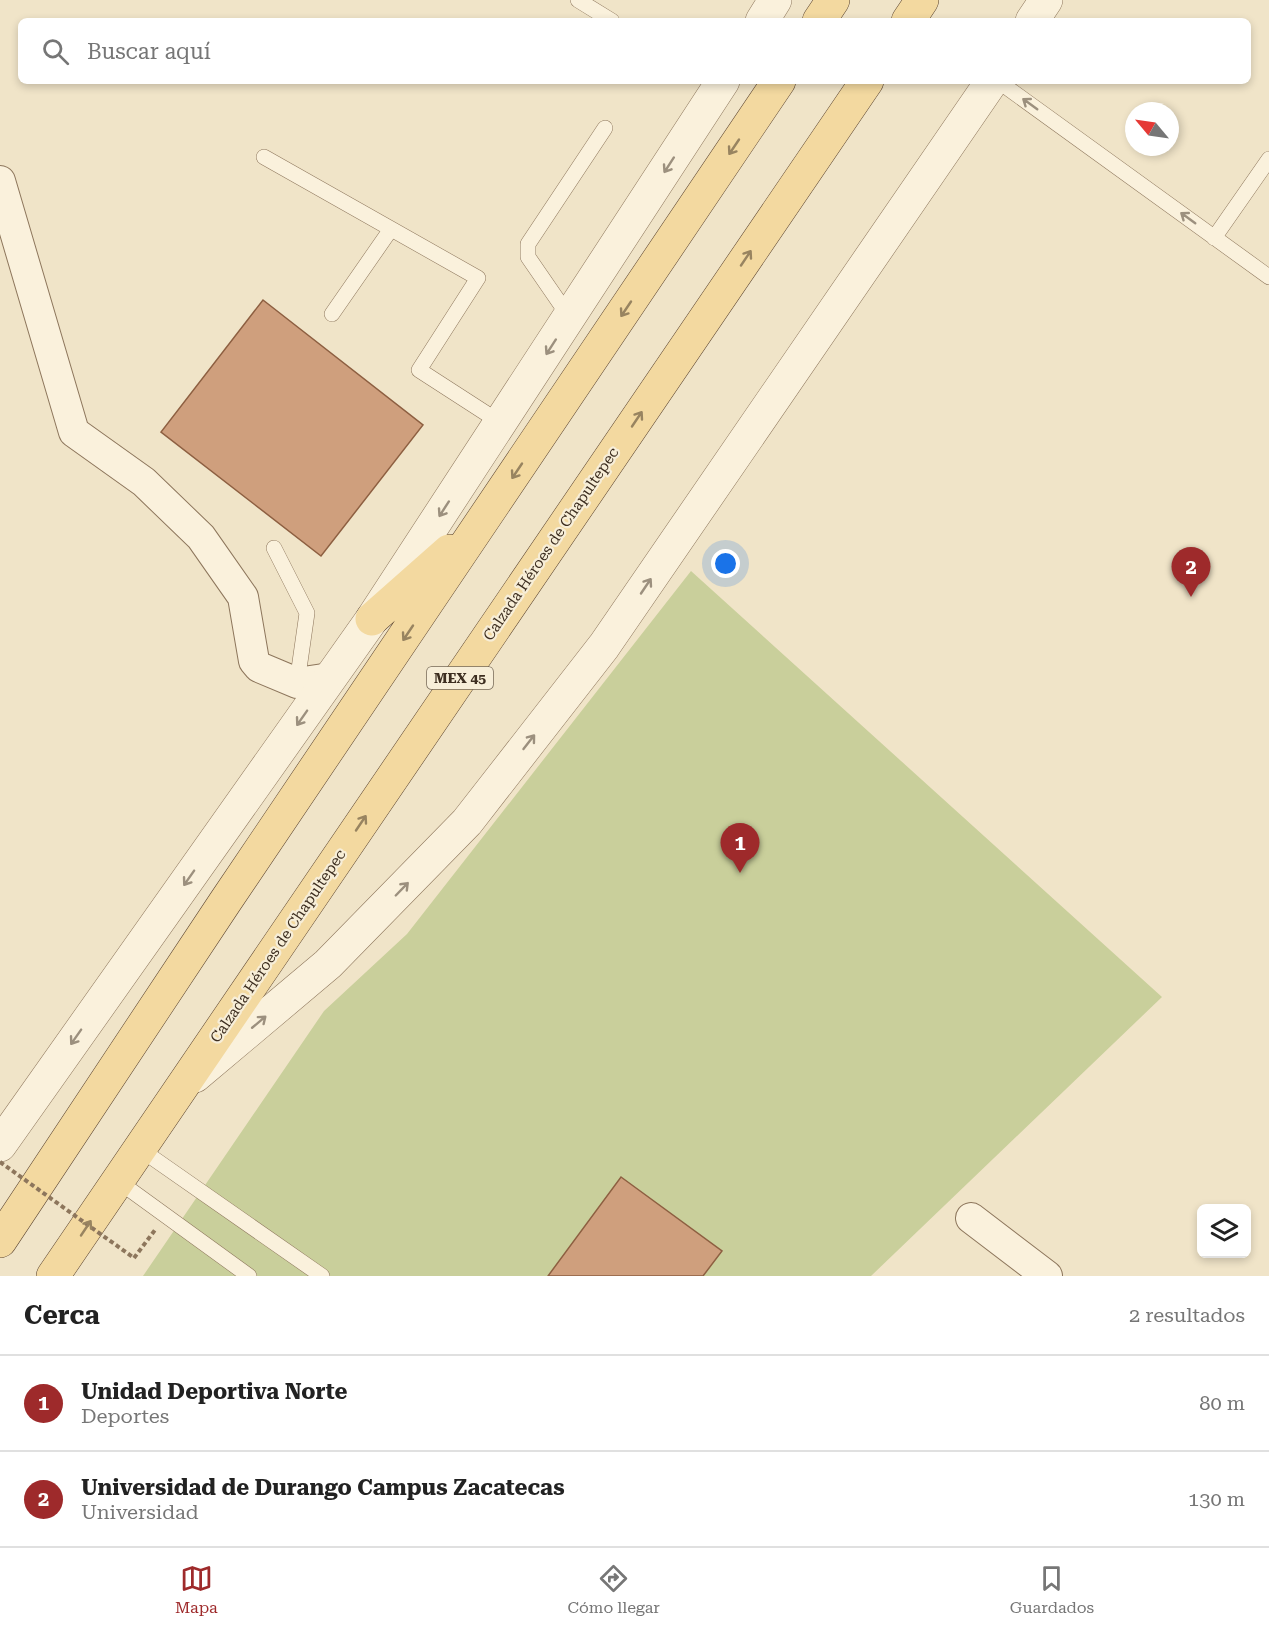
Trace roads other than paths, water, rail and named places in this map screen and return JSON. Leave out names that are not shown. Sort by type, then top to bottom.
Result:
[{"type":"main road","points":[[821,18],[833,0]]},
{"type":"main road","points":[[910,18],[922,0]]},
{"type":"main road","points":[[753,118],[754,84]]},
{"type":"main road","points":[[0,1241],[225,902],[777,84]]},
{"type":"main road","name":"Calzada Héroes de Chapultepec","points":[[53,1276],[865,84]]},
{"type":"main road","points":[[372,619],[484,520]]},
{"type":"street","points":[[764,18],[775,0]]},
{"type":"street","points":[[1034,18],[1046,0]]},
{"type":"street","points":[[0,1144],[372,619],[570,318],[717,84]]},
{"type":"street","points":[[182,1086],[328,964],[467,822],[604,646],[990,84]]},
{"type":"street","points":[[0,181],[74,432],[144,482],[201,537],[243,597],[254,661],[259,668],[297,683],[330,678]]},
{"type":"street","points":[[971,1218],[1047,1276]]},
{"type":"lane","points":[[578,0],[607,18]]},
{"type":"lane","points":[[1002,84],[1269,277]]},
{"type":"lane","points":[[570,318],[528,257],[528,243],[605,128]]},
{"type":"lane","points":[[264,157],[478,278],[419,370],[501,423]]},
{"type":"lane","points":[[1214,238],[1269,159]]},
{"type":"lane","points":[[332,314],[391,229]]},
{"type":"lane","points":[[274,548],[307,613],[297,683]]},
{"type":"lane","points":[[140,1149],[322,1276]]},
{"type":"lane","points":[[118,1180],[249,1276]]},
{"type":"place","name":"Universidad de Durango Campus Zacatecas","points":[[1191,597]]},
{"type":"place","name":"Unidad Deportiva Norte","points":[[740,873]]}]
